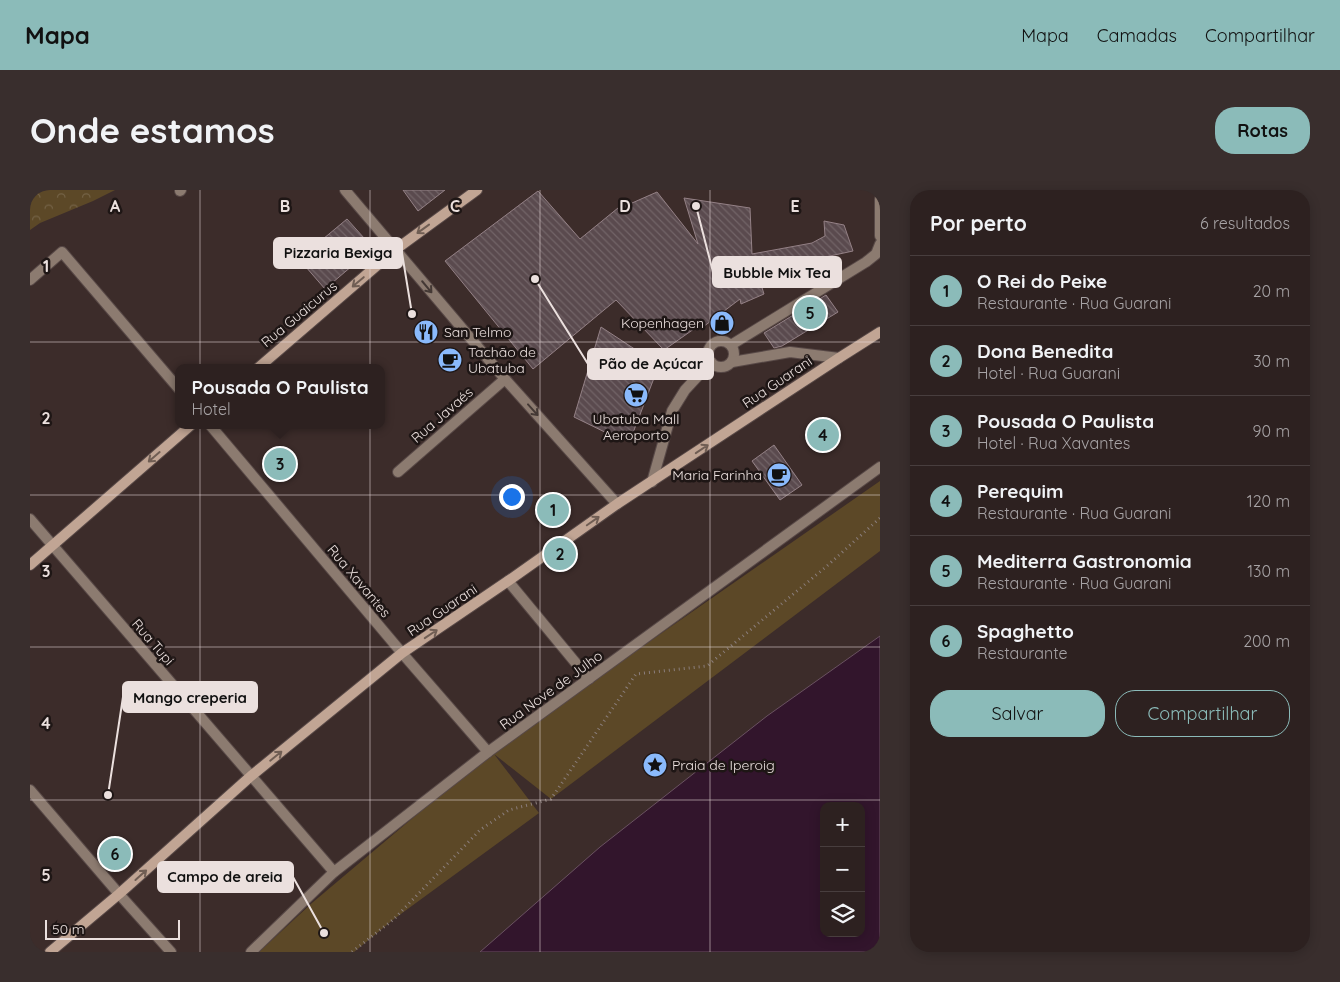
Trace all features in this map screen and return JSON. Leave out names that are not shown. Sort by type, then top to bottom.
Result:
[{"type":"main road","name":"Rua Guaicurus","points":[[263,364],[396,250],[477,190]]},
{"type":"main road","name":"Rua Guarani","points":[[50,952],[119,894],[251,776],[402,653],[618,504],[880,332]]},
{"type":"main road","points":[[30,565],[186,429]]},
{"type":"street","points":[[345,190],[505,379],[618,504]]},
{"type":"street","points":[[880,199],[880,236]]},
{"type":"street","points":[[732,345],[866,262],[876,254],[880,244]]},
{"type":"street","points":[[30,280],[62,252],[175,383]]},
{"type":"street","points":[[732,362],[734,356],[732,345],[721,340],[711,346],[708,351],[708,357],[716,366],[722,367],[732,362],[790,352],[839,358]]},
{"type":"street","points":[[652,482],[672,411],[685,390],[711,362]]},
{"type":"street","name":"Rua Javaés","points":[[398,472],[505,379]]},
{"type":"street","name":"Rua Xavantes","points":[[213,429],[488,752]]},
{"type":"street","name":"Rua Nove de Julho","points":[[252,952],[334,872],[488,752],[880,468]]},
{"type":"street","name":"Rua Tupi","points":[[30,519],[334,872]]},
{"type":"street","points":[[508,581],[589,679]]},
{"type":"street","points":[[30,790],[171,952]]},
{"type":"path","points":[[352,952],[394,919],[480,830],[509,810],[551,798],[636,674],[707,666],[827,566],[880,518]]},
{"type":"green space","points":[[30,190],[115,190],[40,223],[30,230]]},
{"type":"green space","points":[[880,481],[880,551],[551,799],[494,754],[539,813],[394,919],[354,952],[259,952],[312,903],[491,752]]},
{"type":"shaded area","points":[[880,636],[880,952],[480,952],[600,847],[767,716]]},
{"type":"building","points":[[403,190],[445,190],[418,211]]},
{"type":"building","points":[[538,191],[580,239],[629,199],[632,203],[657,192],[698,244],[684,198],[750,208],[752,254],[812,243],[825,236],[824,221],[844,225],[853,251],[802,262],[803,265],[759,278],[764,294],[741,304],[740,299],[703,327],[701,324],[664,350],[616,300],[533,369],[445,261]]},
{"type":"building","points":[[347,219],[373,248],[325,289],[299,259]]},
{"type":"building","points":[[826,295],[838,312],[782,346],[774,348],[764,333]]},
{"type":"building","points":[[601,327],[659,365],[631,438],[617,438],[574,417]]},
{"type":"building","name":"Maria Farinha","points":[[774,445],[802,485],[780,500],[752,461]]},
{"type":"place","name":"Bubble Mix Tea","points":[[696,206]]},
{"type":"place","name":"Pão de Açúcar","points":[[535,279]]},
{"type":"place","name":"Mediterra Gastronomia","points":[[810,313]]},
{"type":"place","name":"Pizzaria Bexiga","points":[[412,314]]},
{"type":"place","name":"Kopenhagen","points":[[722,323]]},
{"type":"place","name":"San Telmo","points":[[426,332]]},
{"type":"place","name":"Tachão de Ubatuba","points":[[450,360]]},
{"type":"place","name":"Ubatuba Mall Aeroporto","points":[[636,395]]},
{"type":"place","name":"Perequim","points":[[823,435]]},
{"type":"place","name":"Pousada O Paulista","points":[[280,464]]},
{"type":"place","name":"Maria Farinha","points":[[779,475]]},
{"type":"place","name":"O Rei do Peixe","points":[[553,510]]},
{"type":"place","name":"Dona Benedita","points":[[560,554]]},
{"type":"place","name":"Praia de Iperoig","points":[[655,765]]},
{"type":"place","name":"Mango creperia","points":[[108,795]]},
{"type":"place","name":"Spaghetto","points":[[115,854]]},
{"type":"place","name":"Campo de areia","points":[[324,933]]}]
